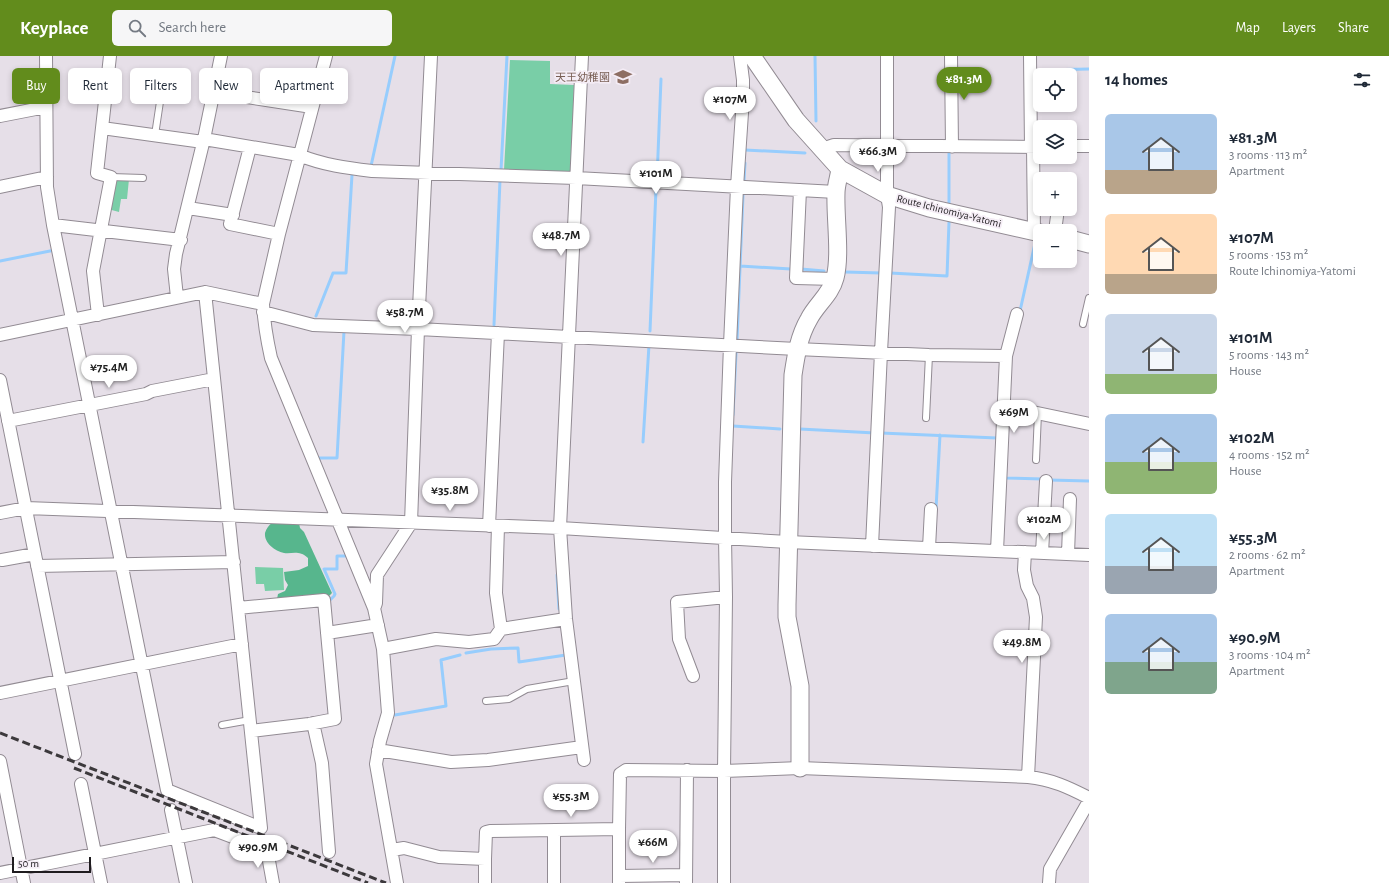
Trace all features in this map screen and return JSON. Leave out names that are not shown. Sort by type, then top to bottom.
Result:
[{"type":"street","points":[[46,56],[47,187],[53,225],[167,790],[261,828],[205,292]]},
{"type":"street","points":[[98,314],[93,271],[111,177],[97,173],[110,56]]},
{"type":"street","points":[[218,68],[221,56]]},
{"type":"street","points":[[326,56],[279,234],[263,308],[265,333],[271,358],[374,608],[383,649],[388,712],[376,764],[398,883]]},
{"type":"street","points":[[374,608],[376,603],[377,575],[411,523],[418,329],[431,56]]},
{"type":"street","points":[[582,56],[560,528],[566,619],[584,760]]},
{"type":"street","points":[[724,883],[725,537],[730,345],[737,187],[743,98],[743,80],[740,56]]},
{"type":"street","name":"Route Ichinomiya-Yatomi","points":[[752,56],[796,120],[840,169],[887,195],[929,208],[1033,231]]},
{"type":"street","points":[[872,546],[889,207],[887,195],[887,56]]},
{"type":"street","points":[[951,56],[952,147]]},
{"type":"street","points":[[1030,56],[1034,120]]},
{"type":"street","points":[[252,98],[312,107]]},
{"type":"street","points":[[177,297],[174,269],[210,104]]},
{"type":"street","points":[[0,116],[46,106]]},
{"type":"street","points":[[102,128],[250,147],[299,155],[313,161],[339,167],[372,171],[576,178],[836,192]]},
{"type":"street","points":[[822,149],[834,145],[1033,147]]},
{"type":"street","points":[[1077,146],[1089,146]]},
{"type":"street","points":[[250,147],[230,224],[279,234]]},
{"type":"street","points":[[1035,164],[1037,224]]},
{"type":"street","points":[[800,768],[800,686],[787,617],[793,375],[797,349],[809,319],[828,293],[835,279],[837,259],[836,192],[840,169]]},
{"type":"street","points":[[0,187],[47,177]]},
{"type":"street","points":[[800,190],[796,278],[835,279]]},
{"type":"street","points":[[188,208],[232,215]]},
{"type":"street","points":[[53,225],[180,240]]},
{"type":"street","points":[[1077,241],[1089,244]]},
{"type":"street","points":[[0,335],[205,292],[263,308],[313,325],[929,355],[1006,356]]},
{"type":"street","points":[[997,551],[1006,356],[1017,314]]},
{"type":"street","points":[[383,649],[436,639],[469,642],[494,639],[500,629],[496,593],[494,526],[498,333]]},
{"type":"street","points":[[8,421],[214,379]]},
{"type":"street","points":[[0,380],[75,754]]},
{"type":"street","points":[[1003,406],[1089,424]]},
{"type":"street","points":[[1042,553],[1046,481]]},
{"type":"street","points":[[1068,554],[1070,499]]},
{"type":"street","points":[[0,513],[26,508],[560,528],[788,542],[1089,555]]},
{"type":"street","points":[[929,548],[931,509]]},
{"type":"street","points":[[1025,552],[1024,570],[1027,586],[1033,598],[1036,617],[1028,777]]},
{"type":"street","points":[[2,560],[36,560],[122,565],[234,562]]},
{"type":"street","points":[[693,676],[679,639],[677,602],[726,597]]},
{"type":"street","points":[[238,608],[324,600],[335,719],[313,723],[251,726]]},
{"type":"street","points":[[500,629],[566,619]]},
{"type":"street","points":[[327,633],[378,625]]},
{"type":"street","points":[[0,693],[61,682],[242,644]]},
{"type":"street","points":[[313,723],[322,763],[329,852]]},
{"type":"street","points":[[378,750],[451,762],[488,760],[582,748]]},
{"type":"street","points":[[0,761],[24,883]]},
{"type":"street","points":[[687,770],[686,879],[619,879],[620,774],[626,770],[687,770],[724,771],[800,768],[1028,777],[1061,784],[1089,800],[1050,869],[1048,883]]},
{"type":"street","points":[[81,784],[101,883]]},
{"type":"street","points":[[171,810],[186,883]]},
{"type":"street","points":[[485,883],[486,832],[619,829]]},
{"type":"street","points":[[0,873],[214,830],[266,850],[273,883]]},
{"type":"street","points":[[554,830],[554,883]]},
{"type":"street","points":[[392,850],[404,848],[439,857],[485,859]]},
{"type":"lane","points":[[155,135],[160,104]]},
{"type":"lane","points":[[111,177],[143,178]]},
{"type":"lane","points":[[1082,324],[1089,298]]},
{"type":"lane","points":[[926,418],[929,355]]},
{"type":"lane","points":[[1036,460],[1038,413]]},
{"type":"lane","points":[[486,701],[508,699],[527,689],[574,681]]},
{"type":"lane","points":[[222,725],[251,726]]},
{"type":"green space","points":[[510,60],[550,61],[550,84],[574,85],[571,171],[567,174],[504,170]]},
{"type":"green space","points":[[114,178],[129,179],[127,199],[121,199],[119,212],[108,209]]},
{"type":"green space","points":[[272,523],[299,523],[300,528],[304,532],[332,593],[327,598],[277,599],[278,594],[285,591],[288,585],[285,580],[284,572],[299,570],[308,566],[308,558],[299,553],[284,553],[271,546],[266,540],[265,533]]},
{"type":"green space","points":[[255,567],[283,568],[284,590],[265,591],[264,584],[256,584]]},
{"type":"waterway","points":[[371,166],[395,56]]},
{"type":"waterway","points":[[501,170],[507,56]]},
{"type":"waterway","points":[[815,56],[816,121]]},
{"type":"waterway","points":[[1077,69],[1089,69]]},
{"type":"waterway","points":[[657,179],[661,79]]},
{"type":"waterway","points":[[745,150],[805,153]]},
{"type":"waterway","points":[[949,153],[949,204]]},
{"type":"waterway","points":[[744,181],[745,163]]},
{"type":"waterway","points":[[316,316],[333,273],[346,273],[352,175]]},
{"type":"waterway","points":[[494,325],[500,180]]},
{"type":"waterway","points":[[650,331],[656,189]]},
{"type":"waterway","points":[[737,341],[743,195]]},
{"type":"waterway","points":[[890,273],[947,276],[949,222]]},
{"type":"waterway","points":[[0,261],[55,250]]},
{"type":"waterway","points":[[1020,311],[1033,252]]},
{"type":"waterway","points":[[740,266],[791,269]]},
{"type":"waterway","points":[[801,269],[824,271]]},
{"type":"waterway","points":[[845,272],[881,273]]},
{"type":"waterway","points":[[319,461],[318,458],[337,458],[344,331]]},
{"type":"waterway","points":[[643,442],[649,345]]},
{"type":"waterway","points":[[733,415],[736,353]]},
{"type":"waterway","points":[[733,426],[780,429]]},
{"type":"waterway","points":[[800,429],[875,433]]},
{"type":"waterway","points":[[881,433],[997,438]]},
{"type":"waterway","points":[[936,509],[940,435]]},
{"type":"waterway","points":[[1004,477],[1043,479]]},
{"type":"waterway","points":[[1049,480],[1089,481]]},
{"type":"waterway","points":[[328,602],[335,594],[324,569],[337,569],[337,556],[346,556]]},
{"type":"waterway","points":[[557,575],[559,609]]},
{"type":"waterway","points":[[466,653],[491,649],[518,648],[519,662],[566,655],[566,653]]},
{"type":"waterway","points":[[395,715],[446,706],[441,660],[460,655]]},
{"type":"railway","points":[[0,733],[386,883]]},
{"type":"railway","points":[[74,768],[368,883]]},
{"type":"place","name":"天王幼稚園","points":[[623,77]]}]
